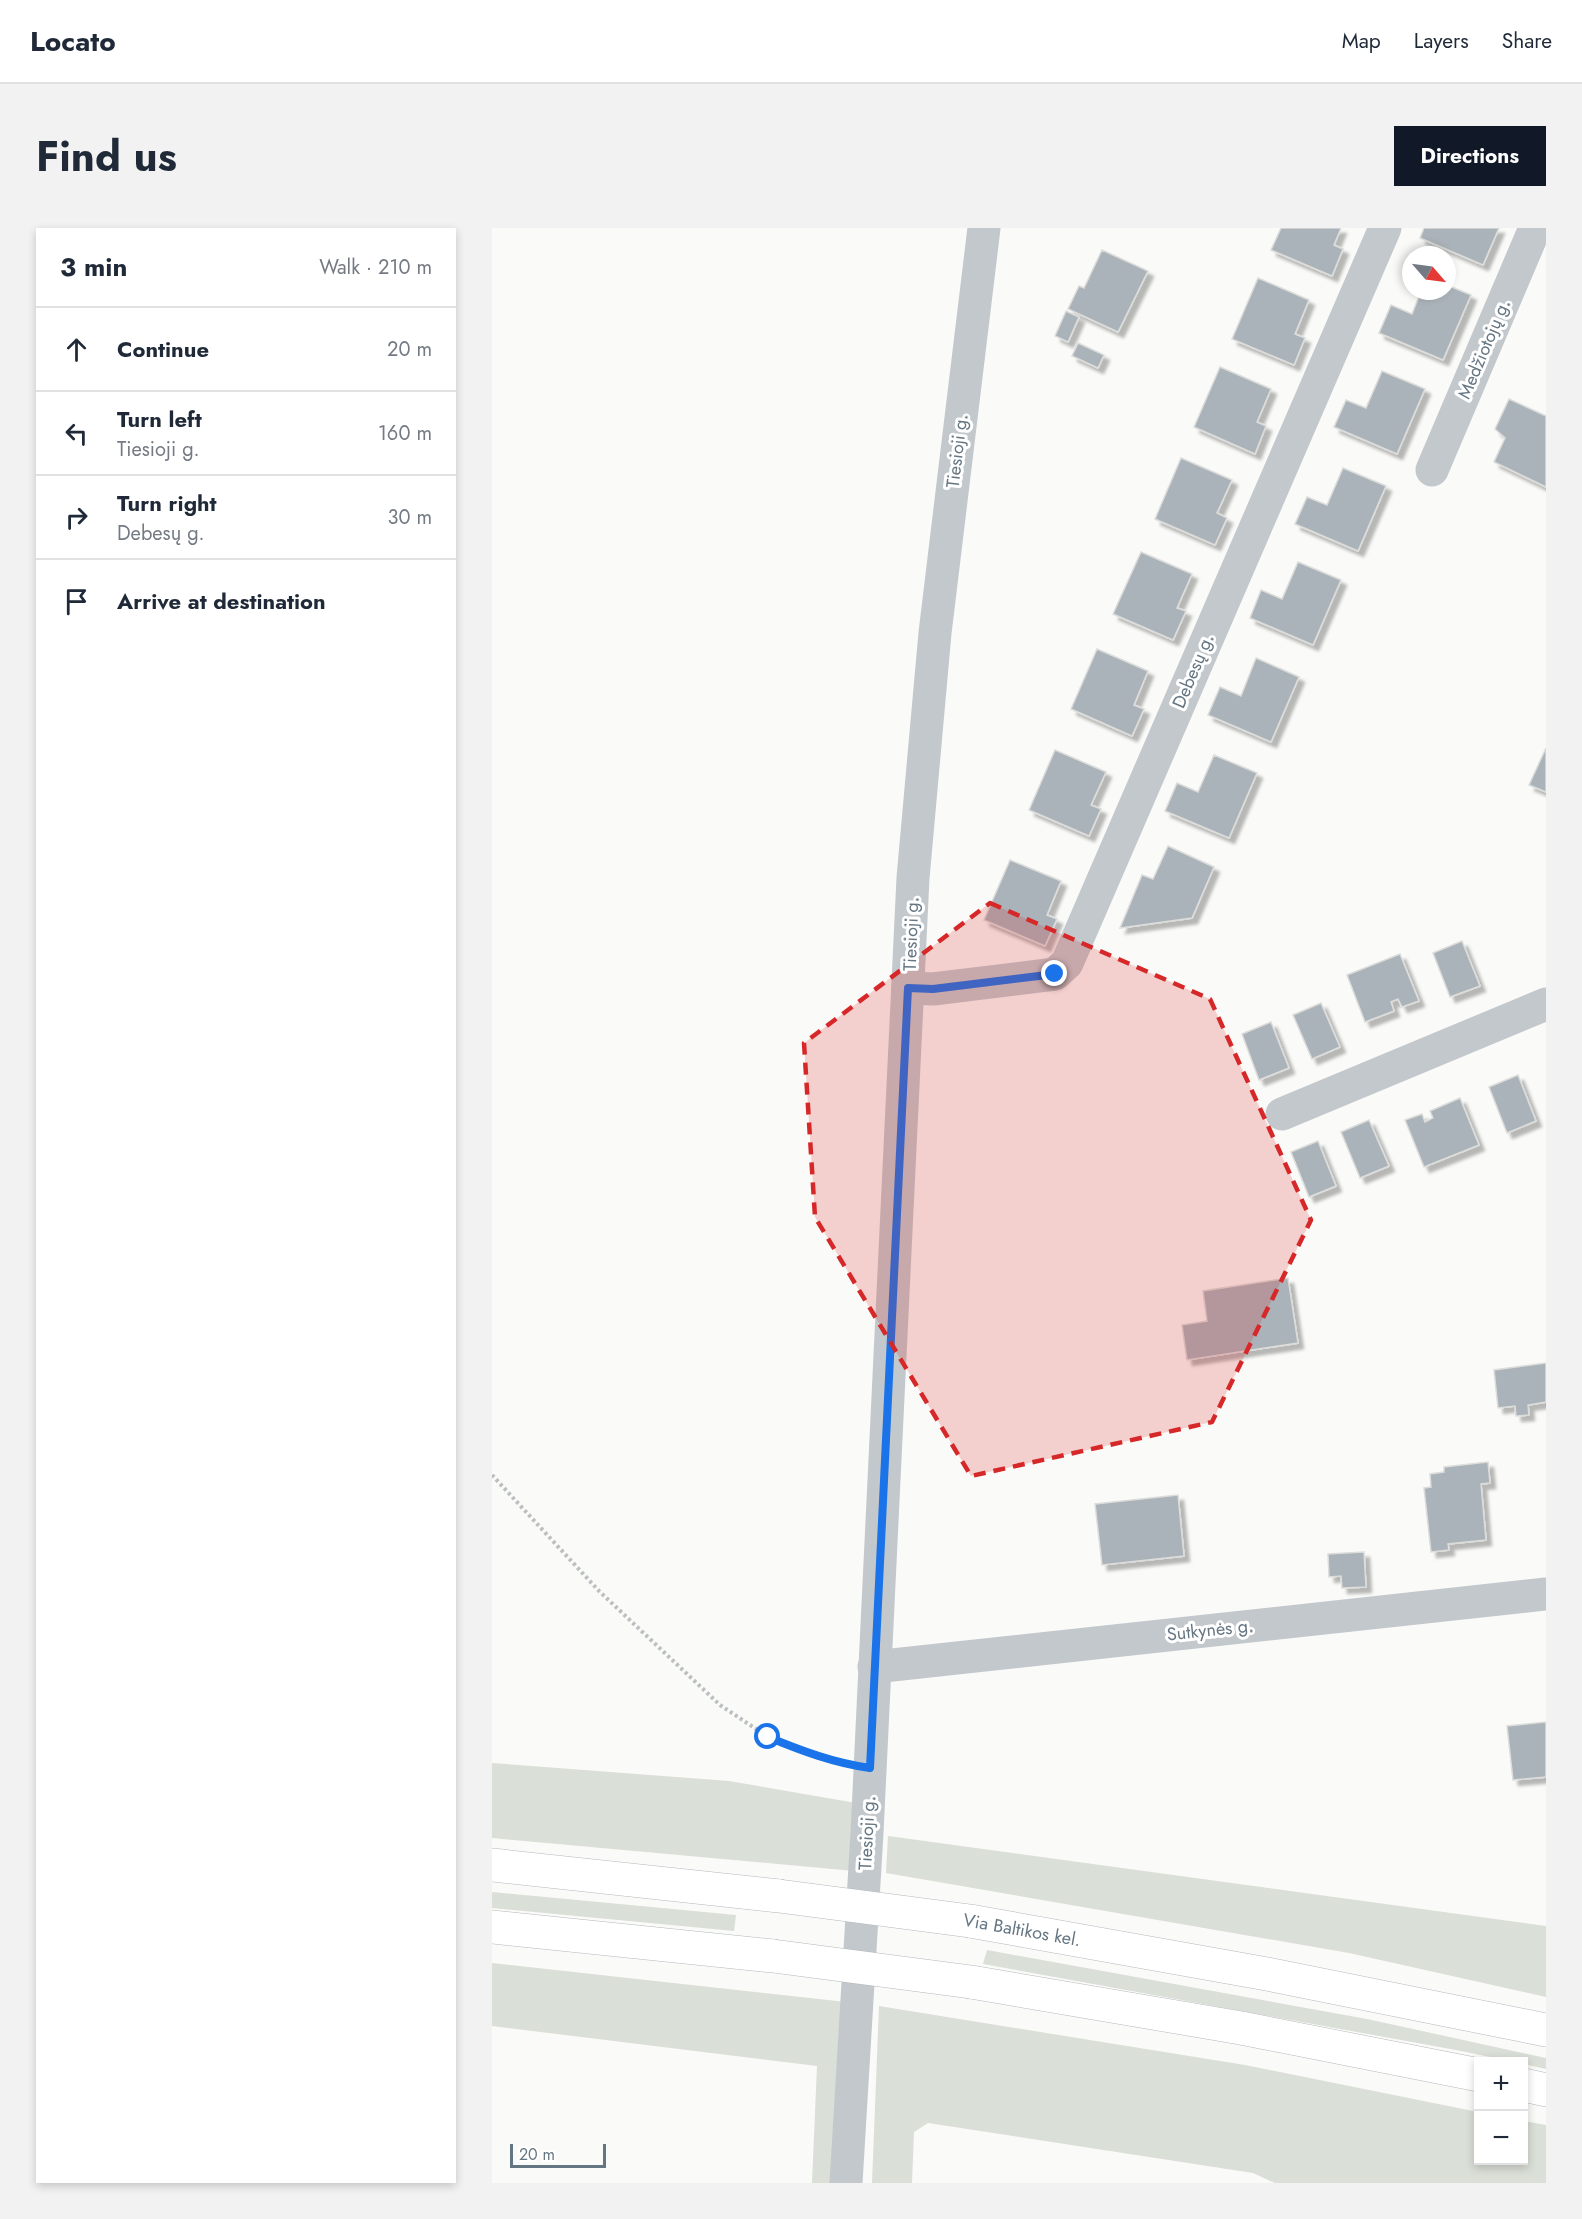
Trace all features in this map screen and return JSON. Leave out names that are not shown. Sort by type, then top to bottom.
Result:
[{"type":"highway","name":"Via Baltikos kel.","points":[[492,1865],[779,1896],[970,1921],[1244,1970],[1546,2030]]},
{"type":"highway","points":[[492,1927],[773,1956],[971,1982],[1241,2028],[1474,2074]]},
{"type":"highway","points":[[1528,2086],[1546,2090]]},
{"type":"street","name":"Tiesioji g.","points":[[846,2183],[870,1768],[913,878],[935,633],[984,228]]},
{"type":"street","name":"Debesų g.","points":[[908,988],[933,989],[1055,974],[1067,963],[1385,228]]},
{"type":"street","name":"Medžiotojų g.","points":[[1432,470],[1535,228]]},
{"type":"street","points":[[1282,1114],[1546,1004]]},
{"type":"street","name":"Sutkynės g.","points":[[874,1667],[1546,1594]]},
{"type":"path","points":[[492,1475],[599,1591],[720,1705],[768,1737],[841,1764],[870,1768]]},
{"type":"highlighted area","points":[[990,903],[1210,999],[1311,1220],[1212,1422],[971,1476],[815,1217],[804,1043]]},
{"type":"shaded area","points":[[492,1763],[729,1781],[856,1803],[854,1871],[492,1838]]},
{"type":"shaded area","points":[[888,1836],[1546,1926],[1546,1997],[1349,1953],[886,1873]]},
{"type":"shaded area","points":[[492,1892],[736,1915],[734,1931],[492,1908]]},
{"type":"shaded area","points":[[987,1950],[1367,2019],[1546,2058],[1546,2069],[1528,2065],[1528,2057],[1490,2057],[983,1964]]},
{"type":"shaded area","points":[[492,1963],[846,2002],[839,2183],[812,2183],[817,2066],[492,2026]]},
{"type":"shaded area","points":[[879,2006],[1245,2065],[1474,2111],[1474,2165],[1528,2165],[1528,2122],[1546,2125],[1546,2183],[1275,2183],[1253,2173],[928,2123],[914,2132],[912,2183],[872,2183]]},
{"type":"building","points":[[1281,228],[1341,228],[1334,245],[1343,249],[1332,276],[1271,250]]},
{"type":"building","points":[[1424,228],[1499,228],[1483,265],[1456,253],[1456,246],[1439,246],[1420,238]]},
{"type":"building","points":[[1102,250],[1148,271],[1118,332],[1068,309],[1079,286],[1084,288]]},
{"type":"building","points":[[1258,278],[1309,300],[1295,334],[1305,338],[1294,365],[1232,339]]},
{"type":"building","points":[[1456,289],[1471,295],[1443,360],[1379,333],[1391,305],[1412,314],[1417,300],[1456,300]]},
{"type":"building","points":[[1066,311],[1079,317],[1068,342],[1055,336]]},
{"type":"building","points":[[1078,343],[1104,355],[1098,368],[1072,356]]},
{"type":"building","points":[[1220,367],[1271,389],[1257,422],[1266,426],[1255,454],[1194,427]]},
{"type":"building","points":[[1382,371],[1425,389],[1397,454],[1334,427],[1346,400],[1366,408]]},
{"type":"building","points":[[1509,399],[1546,416],[1546,487],[1494,462],[1505,438],[1495,429]]},
{"type":"building","points":[[1181,458],[1232,480],[1217,513],[1227,518],[1215,545],[1155,519]]},
{"type":"building","points":[[1343,468],[1386,486],[1358,551],[1295,524],[1307,497],[1327,505]]},
{"type":"building","points":[[1141,552],[1192,574],[1177,608],[1186,611],[1173,640],[1113,614]]},
{"type":"building","points":[[1298,562],[1341,580],[1313,645],[1250,618],[1261,590],[1282,599]]},
{"type":"building","points":[[1097,649],[1148,671],[1134,705],[1144,709],[1132,736],[1071,709]]},
{"type":"building","points":[[1256,658],[1299,677],[1271,742],[1208,715],[1220,687],[1241,696]]},
{"type":"building","points":[[1546,748],[1546,792],[1529,785]]},
{"type":"building","points":[[1055,750],[1106,772],[1091,805],[1101,809],[1089,836],[1029,810]]},
{"type":"building","points":[[1214,755],[1257,773],[1229,838],[1165,811],[1177,783],[1198,792]]},
{"type":"building","points":[[1168,846],[1214,867],[1192,918],[1120,928],[1142,875],[1153,879]]},
{"type":"building","points":[[1010,860],[1061,881],[1047,915],[1057,919],[1045,946],[984,920]]},
{"type":"building","points":[[1462,941],[1480,986],[1450,997],[1433,953]]},
{"type":"building","points":[[1400,954],[1419,1001],[1402,1007],[1398,999],[1391,1002],[1394,1011],[1365,1022],[1347,975]]},
{"type":"building","points":[[1321,1003],[1340,1047],[1312,1059],[1293,1015]]},
{"type":"building","points":[[1271,1022],[1289,1068],[1259,1080],[1242,1034]]},
{"type":"building","points":[[1518,1075],[1536,1121],[1507,1133],[1489,1087]]},
{"type":"building","points":[[1460,1098],[1479,1145],[1424,1167],[1405,1120],[1422,1114],[1425,1122],[1433,1118],[1430,1111]]},
{"type":"building","points":[[1369,1120],[1389,1166],[1360,1178],[1341,1132]]},
{"type":"building","points":[[1318,1141],[1336,1186],[1309,1197],[1291,1152]]},
{"type":"building","points":[[1288,1278],[1298,1343],[1187,1360],[1182,1325],[1207,1321],[1203,1291]]},
{"type":"building","points":[[1546,1363],[1546,1402],[1528,1405],[1529,1415],[1516,1416],[1515,1406],[1498,1408],[1494,1370]]},
{"type":"building","points":[[1488,1462],[1490,1483],[1481,1484],[1486,1540],[1448,1544],[1449,1550],[1431,1552],[1424,1488],[1431,1487],[1430,1474],[1444,1472],[1444,1467]]},
{"type":"building","points":[[1178,1495],[1184,1556],[1102,1565],[1095,1504]]},
{"type":"building","points":[[1364,1552],[1366,1587],[1342,1588],[1341,1576],[1329,1577],[1328,1554]]},
{"type":"building","points":[[1546,1722],[1546,1777],[1513,1780],[1507,1726]]},
{"type":"route","points":[[768,1737],[841,1764],[870,1768],[908,988],[933,989],[1055,974]]}]
